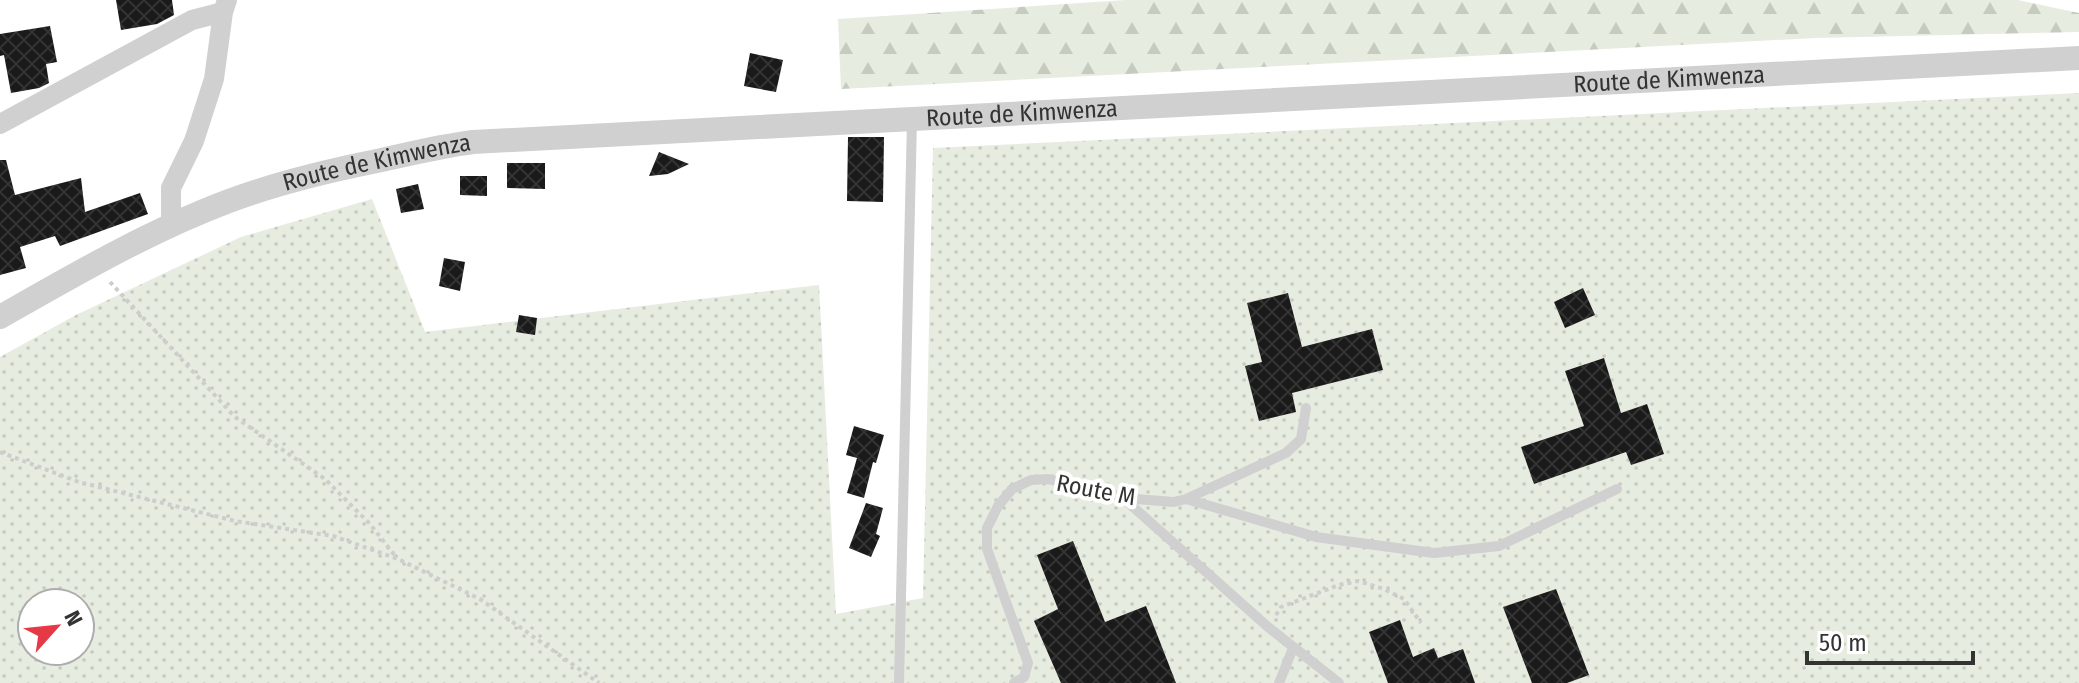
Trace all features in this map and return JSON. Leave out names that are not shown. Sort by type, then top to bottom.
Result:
[{"type":"street","points":[[0,124],[192,20],[225,6]]},
{"type":"street","points":[[171,227],[171,188],[194,141],[214,79],[225,6]]},
{"type":"street","name":"Route de Kimwenza","points":[[0,317],[93,265],[230,201],[302,178],[473,142],[2079,58]]},
{"type":"lane","points":[[899,683],[912,120]]},
{"type":"lane","name":"Route M","points":[[1014,683],[1024,677],[1028,663],[987,549],[987,528],[998,506],[1012,489],[1031,480],[1048,479],[1123,498],[1174,502],[1186,499],[1286,453],[1301,439],[1306,408]]},
{"type":"lane","points":[[1186,499],[1316,537],[1434,553],[1499,546],[1617,489]]},
{"type":"lane","points":[[1123,498],[1268,627],[1339,683]]},
{"type":"lane","points":[[1279,683],[1293,648]]},
{"type":"path","points":[[93,265],[235,417],[325,479],[370,524],[398,559]]},
{"type":"path","points":[[0,452],[79,482],[235,521],[333,536],[398,559],[480,599],[599,683]]},
{"type":"path","points":[[1268,627],[1281,607],[1358,581],[1404,599],[1421,623]]},
{"type":"green space","points":[[1126,0],[2018,0],[2079,13],[2079,32],[1815,38],[841,89],[838,19]]},
{"type":"green space","points":[[2079,93],[2079,683],[0,683],[0,357],[76,315],[241,237],[372,199],[425,332],[819,285],[836,614],[923,598],[933,148]]},
{"type":"building","points":[[116,0],[172,0],[174,15],[157,24],[121,30]]},
{"type":"building","points":[[50,26],[57,62],[46,64],[49,83],[11,93],[4,55],[0,56],[0,34]]},
{"type":"building","points":[[750,53],[783,60],[776,92],[744,86]]},
{"type":"building","points":[[848,137],[884,137],[883,202],[847,201]]},
{"type":"building","points":[[659,152],[689,164],[668,174],[649,176]]},
{"type":"building","points":[[0,160],[6,160],[15,195],[81,178],[85,212],[140,193],[148,214],[60,246],[55,236],[20,247],[26,268],[0,275]]},
{"type":"building","points":[[507,163],[545,163],[545,189],[507,188]]},
{"type":"building","points":[[460,176],[487,176],[487,196],[460,195]]},
{"type":"building","points":[[418,184],[424,209],[401,213],[396,189]]},
{"type":"building","points":[[444,258],[465,262],[460,291],[439,286]]},
{"type":"building","points":[[1583,288],[1595,315],[1565,328],[1554,302]]},
{"type":"building","points":[[1288,293],[1302,347],[1372,329],[1383,370],[1292,393],[1296,412],[1259,421],[1245,366],[1262,362],[1247,303]]},
{"type":"building","points":[[519,315],[537,318],[535,335],[516,332]]},
{"type":"building","points":[[1604,358],[1621,413],[1647,404],[1664,454],[1631,465],[1626,452],[1534,484],[1521,447],[1584,426],[1565,371]]},
{"type":"building","points":[[854,426],[884,435],[864,498],[847,493],[857,458],[846,455]]},
{"type":"building","points":[[866,503],[883,508],[876,534],[880,536],[871,557],[849,548]]},
{"type":"building","points":[[1073,541],[1105,622],[1146,606],[1176,683],[1061,683],[1034,621],[1058,609],[1037,555]]},
{"type":"building","points":[[1556,589],[1589,675],[1567,683],[1532,683],[1503,607]]},
{"type":"building","points":[[1400,620],[1413,657],[1434,648],[1438,658],[1463,649],[1475,683],[1388,683],[1369,632]]}]
